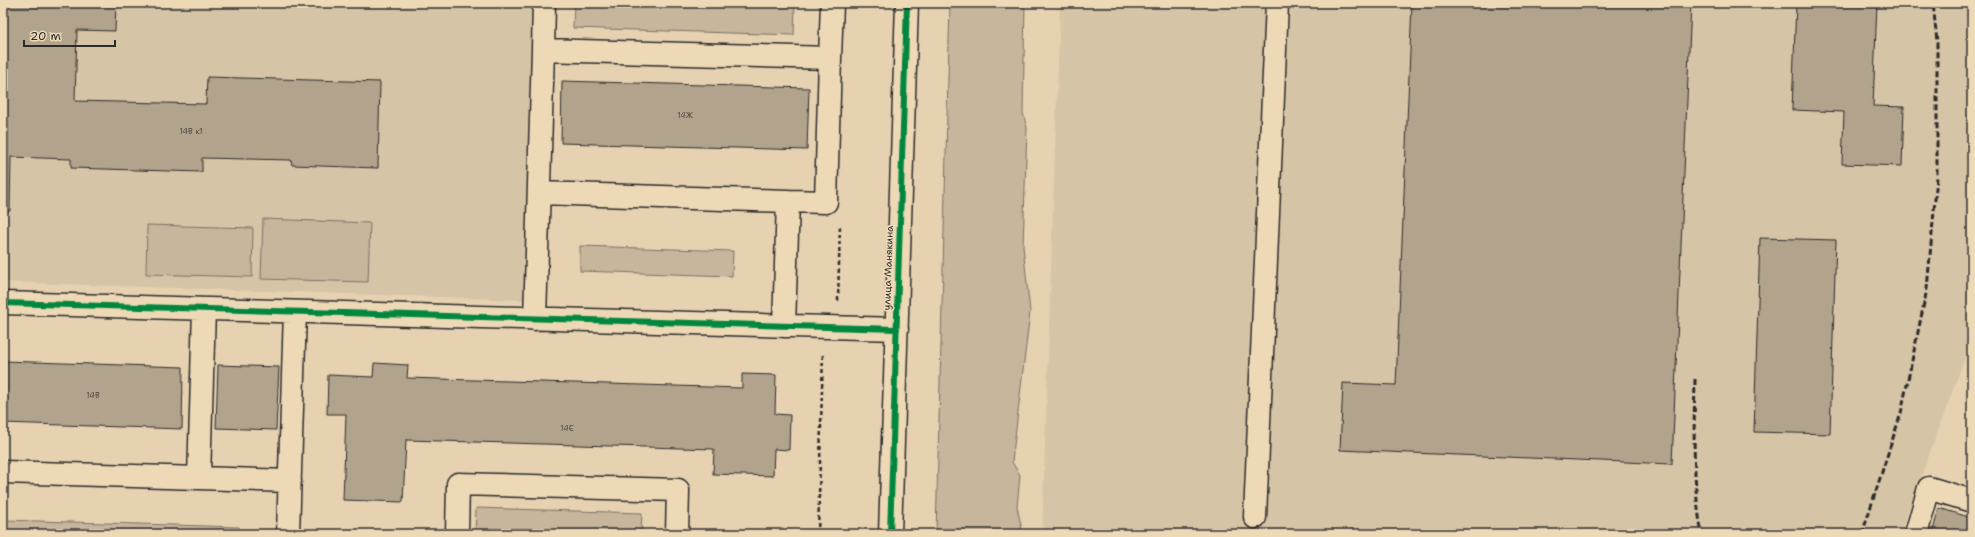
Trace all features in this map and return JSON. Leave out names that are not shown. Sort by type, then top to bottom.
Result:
[{"type":"street","points":[[535,319],[544,3]]},
{"type":"street","points":[[539,194],[826,202],[832,3]]},
{"type":"street","name":"улица Манякина","points":[[890,534],[907,3]]},
{"type":"street","points":[[1255,517],[1277,3]]},
{"type":"street","points":[[543,50],[830,58]]},
{"type":"street","points":[[784,326],[788,201]]},
{"type":"street","points":[[3,303],[896,330]]},
{"type":"street","points":[[199,478],[204,309]]},
{"type":"street","points":[[288,534],[295,312]]},
{"type":"street","points":[[3,472],[290,481]]},
{"type":"street","points":[[457,534],[458,484],[678,490],[677,534]]},
{"type":"street","points":[[1916,534],[1929,488],[1972,501]]},
{"type":"path","points":[[818,534],[824,327]]},
{"type":"shaded area","points":[[3,3],[533,3],[525,300],[3,282]]},
{"type":"shaded area","points":[[574,3],[795,3],[794,35],[573,28]]},
{"type":"shaded area","points":[[950,3],[1025,3],[1023,113],[1027,128],[1023,246],[1030,312],[1012,462],[1020,475],[1017,507],[1023,534],[936,534]]},
{"type":"shaded area","points":[[1060,3],[1972,3],[1972,338],[1900,534],[1042,534]]},
{"type":"shaded area","points":[[263,219],[370,223],[368,282],[261,279]]},
{"type":"shaded area","points":[[147,225],[253,228],[252,277],[146,274]]},
{"type":"shaded area","points":[[580,246],[733,251],[732,276],[580,271]]},
{"type":"shaded area","points":[[476,508],[642,513],[641,534],[475,534]]},
{"type":"shaded area","points":[[3,520],[239,527],[239,534],[3,534]]},
{"type":"building","points":[[3,3],[116,3],[115,31],[77,30],[75,101],[206,104],[207,77],[380,82],[378,168],[292,165],[291,160],[202,158],[202,172],[71,168],[71,159],[11,157],[10,211],[3,211]]},
{"type":"building","points":[[1412,3],[1691,3],[1672,464],[1340,450],[1343,383],[1396,385]]},
{"type":"building","points":[[1796,3],[1877,3],[1873,106],[1904,107],[1902,166],[1842,164],[1844,112],[1792,110]]},
{"type":"building","points":[[562,81],[809,88],[807,150],[561,143]]},
{"type":"building","points":[[1760,238],[1836,240],[1830,434],[1754,432]]},
{"type":"building","points":[[3,361],[183,367],[182,429],[3,423]]},
{"type":"building","points":[[374,363],[408,365],[407,378],[742,388],[742,374],[776,375],[775,414],[790,415],[789,450],[774,449],[773,476],[713,474],[714,449],[406,440],[403,502],[343,500],[346,414],[327,414],[328,375],[373,377]]},
{"type":"building","points":[[218,365],[279,367],[276,430],[216,428]]},
{"type":"building","points":[[1939,508],[1972,518],[1972,534],[1932,534]]},
{"type":"railway","points":[[1862,534],[1901,413],[1927,289],[1937,177],[1937,42],[1933,3]]},
{"type":"railway","points":[[1695,379],[1695,476],[1702,534]]},
{"type":"cycle path","points":[[890,534],[907,3]]},
{"type":"cycle path","points":[[3,303],[897,329]]}]
